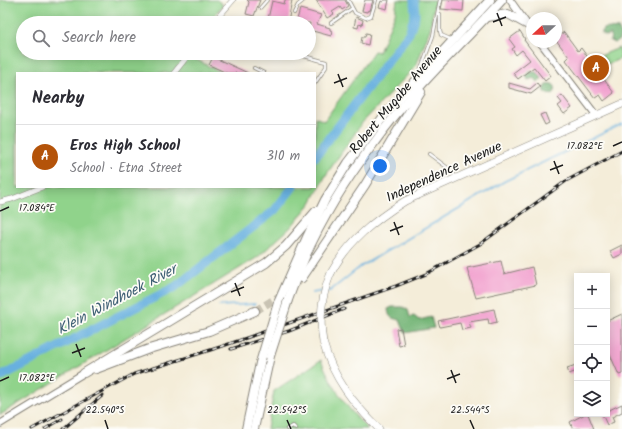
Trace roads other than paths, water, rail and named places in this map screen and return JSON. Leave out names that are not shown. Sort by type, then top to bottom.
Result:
[{"type":"main road","points":[[478,12],[484,0]]},
{"type":"main road","name":"Robert Mugabe Avenue","points":[[246,429],[260,363],[278,303],[293,265],[339,176],[362,144],[415,81],[490,0]]},
{"type":"main road","name":"Robert Mugabe Avenue","points":[[254,429],[270,356],[288,300],[302,266],[330,210],[374,142],[430,78],[502,0]]},
{"type":"main road","points":[[486,18],[508,14],[526,24]]},
{"type":"main road","points":[[302,278],[365,185],[430,78]]},
{"type":"main road","name":"Independence Avenue","points":[[597,117],[622,104]]},
{"type":"main road","name":"Independence Avenue","points":[[378,429],[342,386],[332,368],[323,342],[320,316],[324,292],[331,273],[349,245],[372,224],[405,202],[572,127],[622,108]]},
{"type":"main road","points":[[84,373],[266,262],[286,246],[326,200]]},
{"type":"main road","points":[[84,373],[149,349],[209,331],[255,311]]},
{"type":"street","points":[[220,16],[233,0]]},
{"type":"street","points":[[510,0],[526,24]]},
{"type":"street","points":[[545,48],[597,117]]},
{"type":"street","points":[[175,72],[184,60]]},
{"type":"street","points":[[0,202],[40,188]]},
{"type":"street","points":[[0,424],[84,373]]},
{"type":"lane","points":[[260,8],[267,0]]},
{"type":"lane","points":[[294,12],[298,5],[304,0]]},
{"type":"lane","points":[[348,0],[355,13],[366,18],[371,16],[376,0]]},
{"type":"lane","points":[[440,0],[441,35],[447,39],[453,39]]},
{"type":"lane","points":[[331,23],[352,8]]},
{"type":"lane","points":[[415,81],[428,53],[440,8]]},
{"type":"lane","points":[[316,59],[326,62],[326,67],[316,82]]},
{"type":"lane","points":[[254,68],[262,72]]},
{"type":"lane","points":[[429,154],[452,171],[456,178]]},
{"type":"lane","points":[[287,429],[293,426],[296,429]]},
{"type":"waterway","name":"Klein Windhoek River","points":[[316,156],[409,33],[415,15],[414,0]]},
{"type":"waterway","points":[[327,291],[330,291],[360,267],[505,181],[622,124]]},
{"type":"waterway","name":"Klein Windhoek River","points":[[0,377],[175,287],[274,211],[292,188]]},
{"type":"waterway","points":[[312,293],[323,291]]},
{"type":"waterway","points":[[219,306],[255,304]]},
{"type":"tunnel","points":[[255,311],[290,290],[302,278]]},
{"type":"railway","points":[[32,429],[134,374],[220,347],[396,286],[426,274],[480,244],[566,181],[622,151]]},
{"type":"railway","points":[[231,349],[289,331],[344,309]]},
{"type":"railway","points":[[63,429],[103,395]]},
{"type":"railway","points":[[45,429],[62,419]]},
{"type":"place","name":"Eros High School","points":[[596,68]]}]
